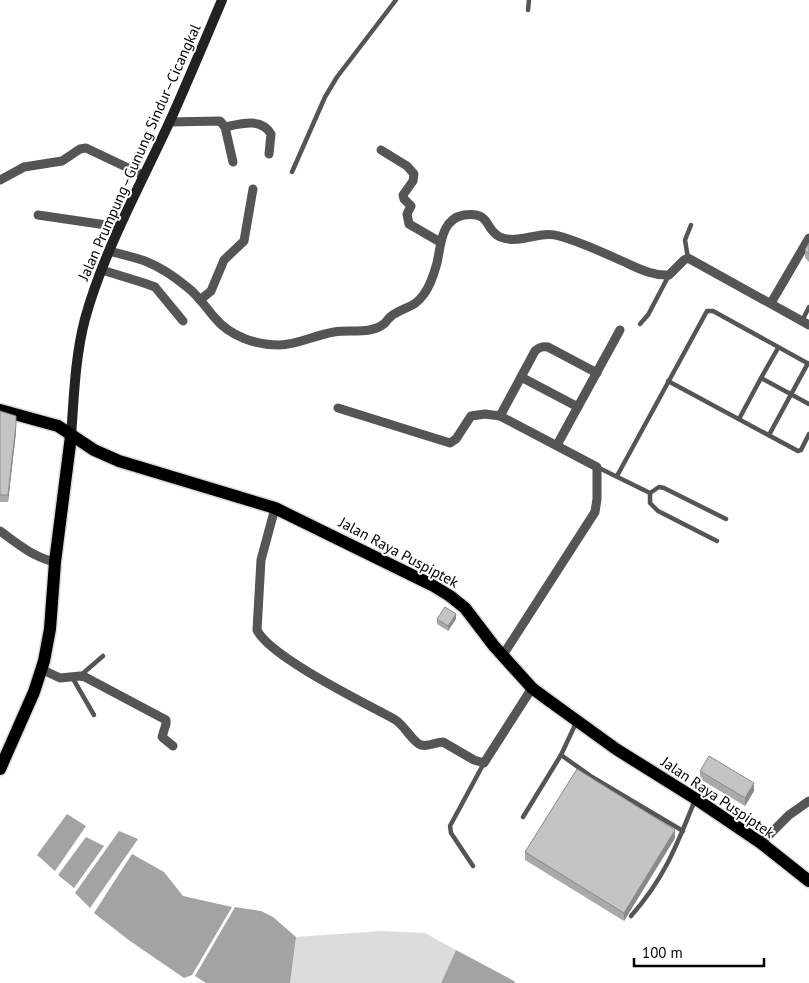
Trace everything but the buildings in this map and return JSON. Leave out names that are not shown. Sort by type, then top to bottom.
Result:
[{"type":"main road","name":"Jalan Prumpung–Gunung Sindur–Cicangkal","points":[[71,436],[82,332],[102,270],[222,0]]},
{"type":"main road","name":"Jalan Raya Puspiptek","points":[[0,410],[58,426],[94,450],[119,461],[275,508],[432,585],[465,608],[532,688],[576,722],[696,799],[760,843],[809,882]]},
{"type":"main road","points":[[0,769],[34,692],[50,628],[71,436]]},
{"type":"street","points":[[169,122],[220,122],[225,127],[233,162]]},
{"type":"street","points":[[225,127],[244,122],[265,127],[271,134],[269,154]]},
{"type":"street","points":[[0,180],[24,167],[62,161],[80,149],[86,148],[143,175]]},
{"type":"street","points":[[382,150],[407,166],[414,174],[413,180],[403,195],[404,199],[411,206],[407,214],[409,224],[440,242]]},
{"type":"street","points":[[200,300],[210,291],[224,260],[244,241],[253,189]]},
{"type":"street","points":[[109,251],[146,261],[170,274],[190,288],[216,319],[233,335],[268,344],[289,344],[335,332],[371,330],[381,326],[396,312],[411,307],[425,292],[436,266],[440,242],[448,222],[463,215],[474,214],[486,220],[492,230],[500,237],[513,239],[540,234],[557,235],[653,274],[669,276],[688,258],[805,323]]},
{"type":"street","points":[[38,215],[120,226]]},
{"type":"street","points":[[771,303],[809,238]]},
{"type":"street","points":[[102,270],[154,288],[183,321]]},
{"type":"street","points":[[557,445],[620,330]]},
{"type":"street","points":[[500,416],[535,351],[542,346],[548,347],[597,373]]},
{"type":"street","points":[[521,377],[578,407]]},
{"type":"street","points":[[338,408],[450,443],[456,439],[471,416],[485,414],[500,416],[597,467],[595,512],[503,655]]},
{"type":"street","points":[[275,508],[261,560],[257,630],[260,636],[287,659],[399,722],[419,744],[427,746],[443,742],[474,760],[484,763],[532,688]]},
{"type":"street","points":[[0,531],[26,550],[44,560],[56,562]]},
{"type":"street","points":[[41,669],[60,678],[76,677],[124,697],[166,720],[162,737],[173,746]]},
{"type":"street","points":[[760,843],[789,815],[809,801]]},
{"type":"lane","points":[[292,172],[311,127],[338,77],[396,0]]},
{"type":"lane","points":[[528,10],[529,0]]},
{"type":"lane","points":[[688,258],[685,240],[691,226]]},
{"type":"lane","points":[[640,324],[648,315],[669,276]]},
{"type":"lane","points":[[805,323],[809,307]]},
{"type":"lane","points":[[617,476],[707,312],[713,311],[808,364],[769,435]]},
{"type":"lane","points":[[739,419],[778,348]]},
{"type":"lane","points":[[761,378],[809,404]]},
{"type":"lane","points":[[668,381],[800,451],[809,434]]},
{"type":"lane","points":[[597,467],[650,493]]},
{"type":"lane","points":[[650,493],[659,487],[664,488],[726,519]]},
{"type":"lane","points":[[650,493],[650,503],[658,511],[717,541]]},
{"type":"lane","points":[[94,715],[76,677],[103,656]]},
{"type":"lane","points":[[524,817],[561,755],[576,722]]},
{"type":"lane","points":[[561,755],[592,777],[683,831]]},
{"type":"lane","points":[[473,866],[451,833],[450,826],[484,763]]},
{"type":"lane","points":[[631,916],[661,877],[696,799]]},
{"type":"shaded area","points":[[67,814],[86,826],[55,871],[37,855]]},
{"type":"shaded area","points":[[119,831],[138,839],[90,908],[75,893]]},
{"type":"shaded area","points":[[86,837],[104,846],[74,888],[58,875]]},
{"type":"shaded area","points":[[132,854],[164,872],[183,896],[232,907],[192,975],[184,978],[130,941],[94,913]]},
{"type":"shaded area","points":[[235,907],[261,911],[273,917],[296,937],[290,983],[206,983],[195,976]]},
{"type":"shaded area","points":[[381,931],[425,933],[456,950],[441,983],[290,983],[296,937]]},
{"type":"shaded area","points":[[456,950],[514,981],[515,983],[441,983]]}]
